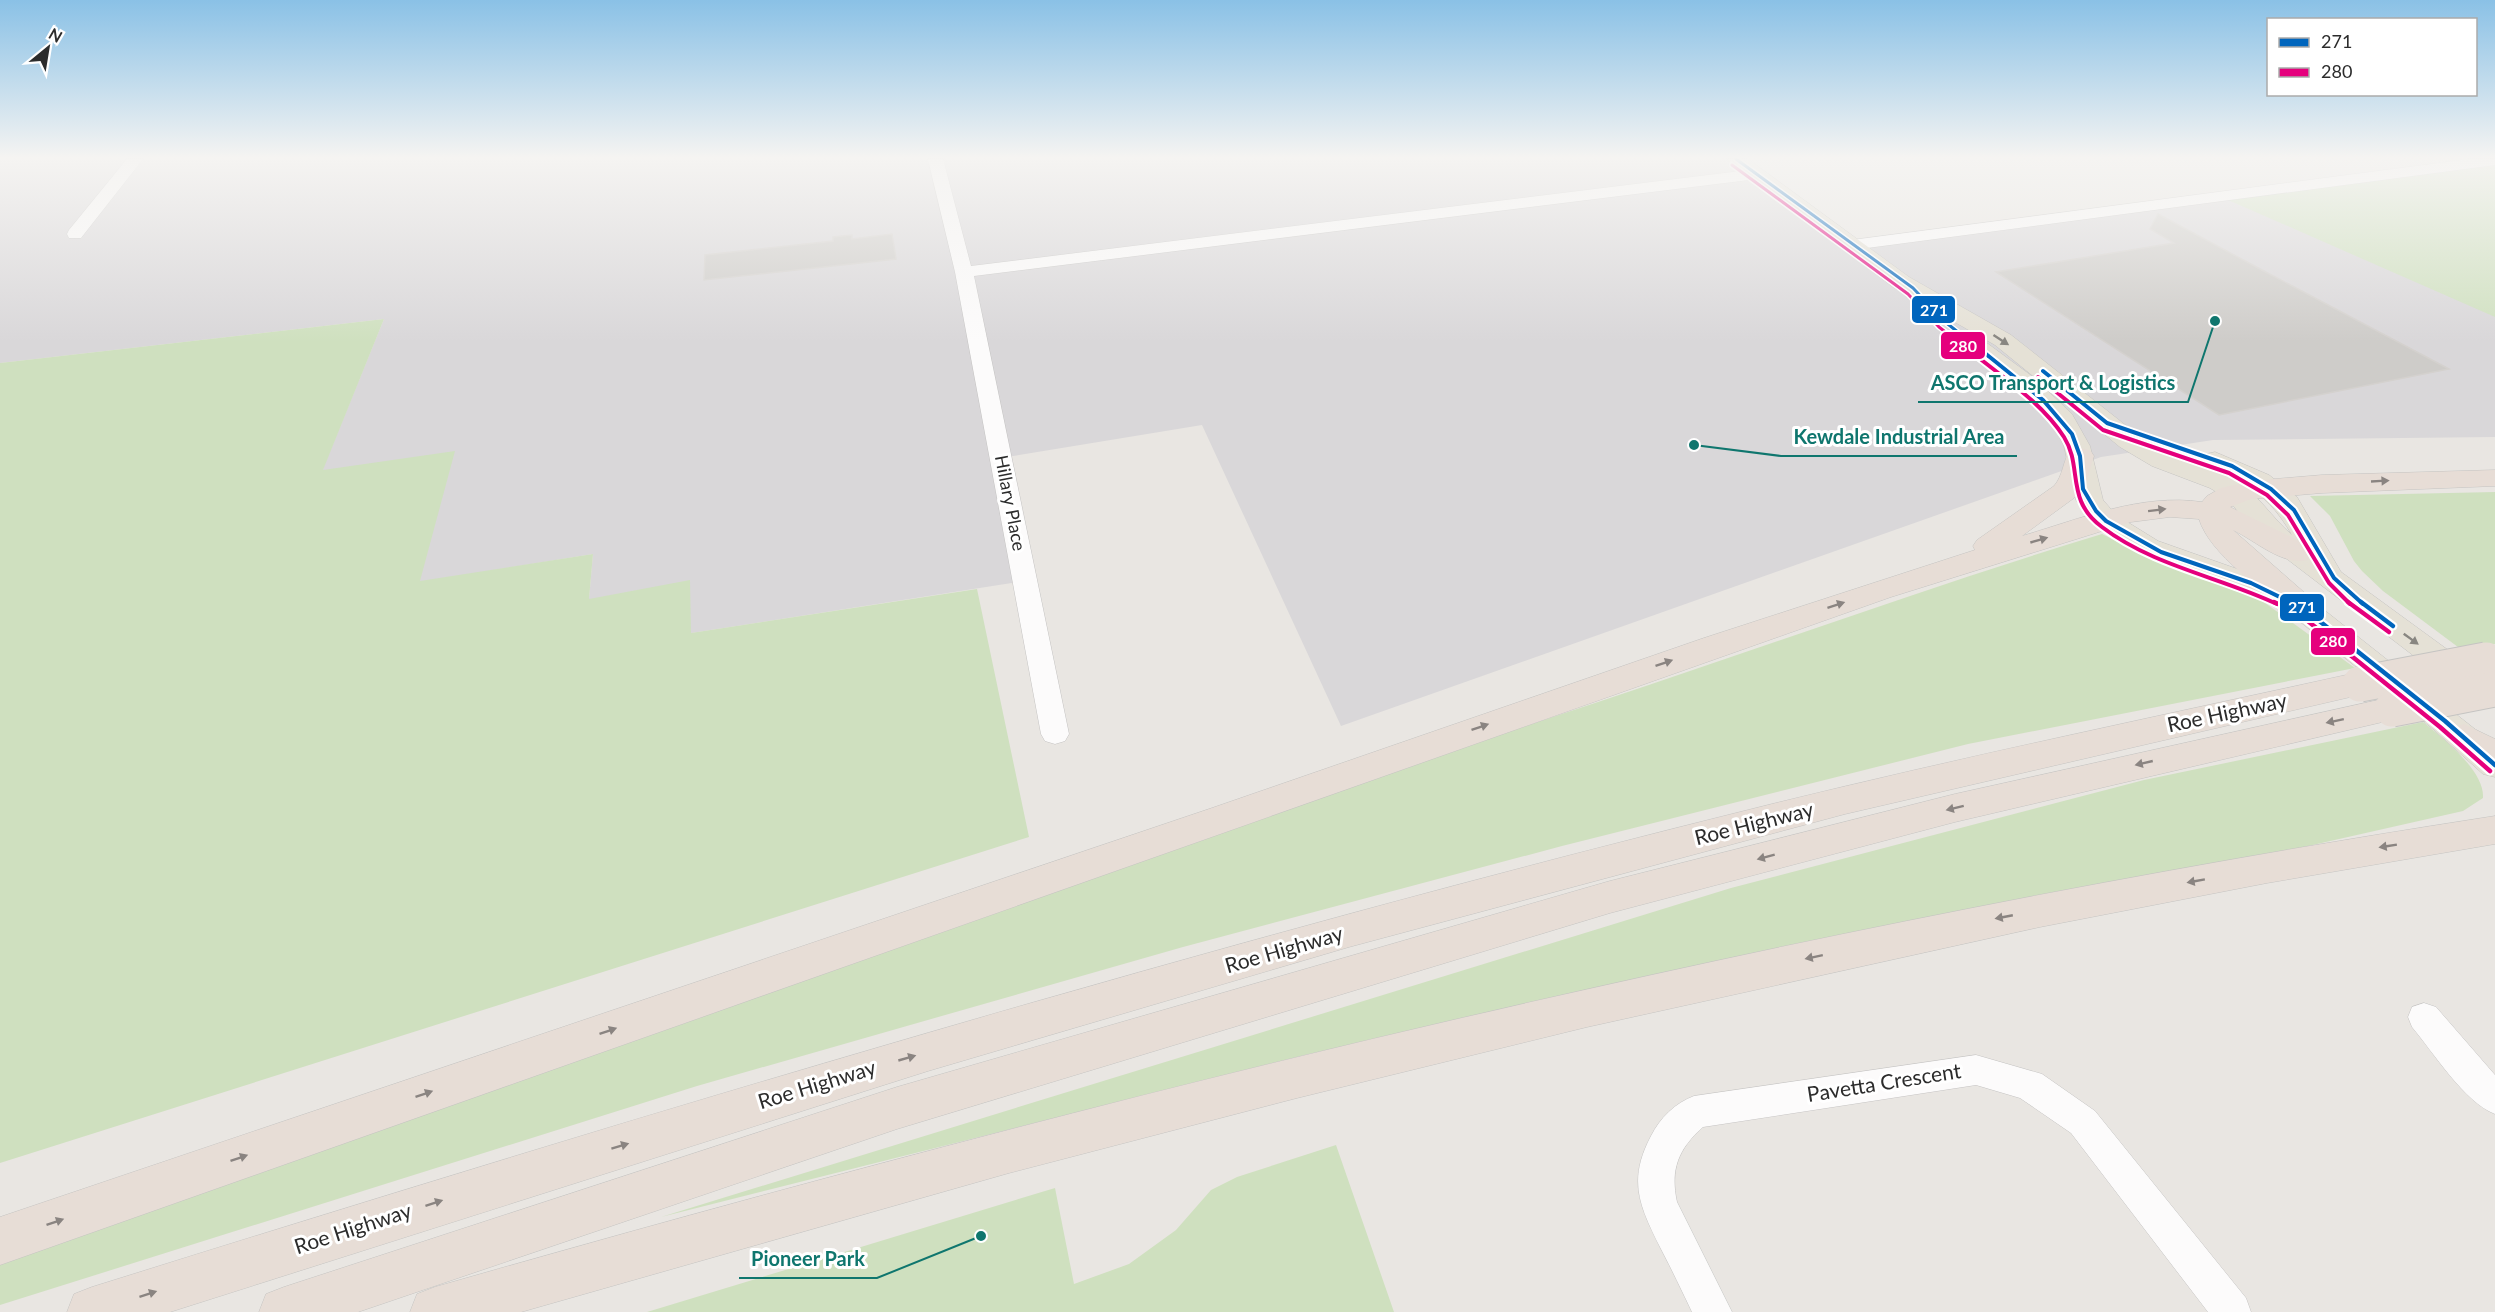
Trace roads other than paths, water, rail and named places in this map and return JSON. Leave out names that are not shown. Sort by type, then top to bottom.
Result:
[{"type":"highway","points":[[1963,562],[2064,492],[2072,483],[2080,456]]},
{"type":"highway","points":[[2239,481],[2271,489],[2322,484],[2495,478]]},
{"type":"highway","points":[[2303,608],[2225,540],[2217,529],[2213,513],[2217,502],[2239,481],[2278,479],[2322,484]]},
{"type":"highway","points":[[0,1241],[1202,826],[1491,723],[1963,562],[2106,521],[2160,509],[2213,513],[2250,525],[2297,553]]},
{"type":"highway","name":"Roe Highway","points":[[92,1312],[444,1200],[882,1065],[1260,956],[1771,819],[1990,766],[2361,684],[2492,669]]},
{"type":"highway","name":"Roe Highway","points":[[284,1312],[897,1108],[1610,897],[1955,808],[2392,709],[2492,669]]},
{"type":"highway","points":[[2464,737],[2495,755]]},
{"type":"highway","points":[[435,1312],[934,1171],[1349,1064],[1936,930],[2263,868],[2495,830]]},
{"type":"highway","points":[[2439,838],[2495,844]]},
{"type":"main road","points":[[1820,220],[1913,288],[2003,340],[2107,423],[2239,481],[2264,526],[2347,592],[2495,701]]},
{"type":"main road","points":[[1913,288],[1944,321],[2043,400],[2072,434],[2080,456],[2083,489],[2096,511],[2106,521],[2161,552],[2261,587],[2303,608],[2464,737],[2495,765]]},
{"type":"main road","points":[[2271,489],[2294,510],[2320,558],[2347,592]]},
{"type":"street","points":[[75,234],[86,220]]},
{"type":"street","name":"Hillary Place","points":[[950,220],[964,272],[1055,734]]},
{"type":"street","points":[[964,272],[1383,220]]},
{"type":"street","points":[[1852,244],[2034,220]]},
{"type":"street","points":[[2424,1017],[2475,1078],[2495,1098]]},
{"type":"street","name":"Pavetta Crescent","points":[[1713,1312],[1659,1206],[1655,1190],[1658,1157],[1673,1129],[1695,1112],[1976,1070],[2030,1086],[2083,1122],[2232,1312]]},
{"type":"place","name":"ASCO Transport & Logistics","points":[[2215,321]]},
{"type":"place","name":"Kewdale Industrial Area","points":[[1694,445]]},
{"type":"place","name":"Pioneer Park","points":[[981,1236]]}]
